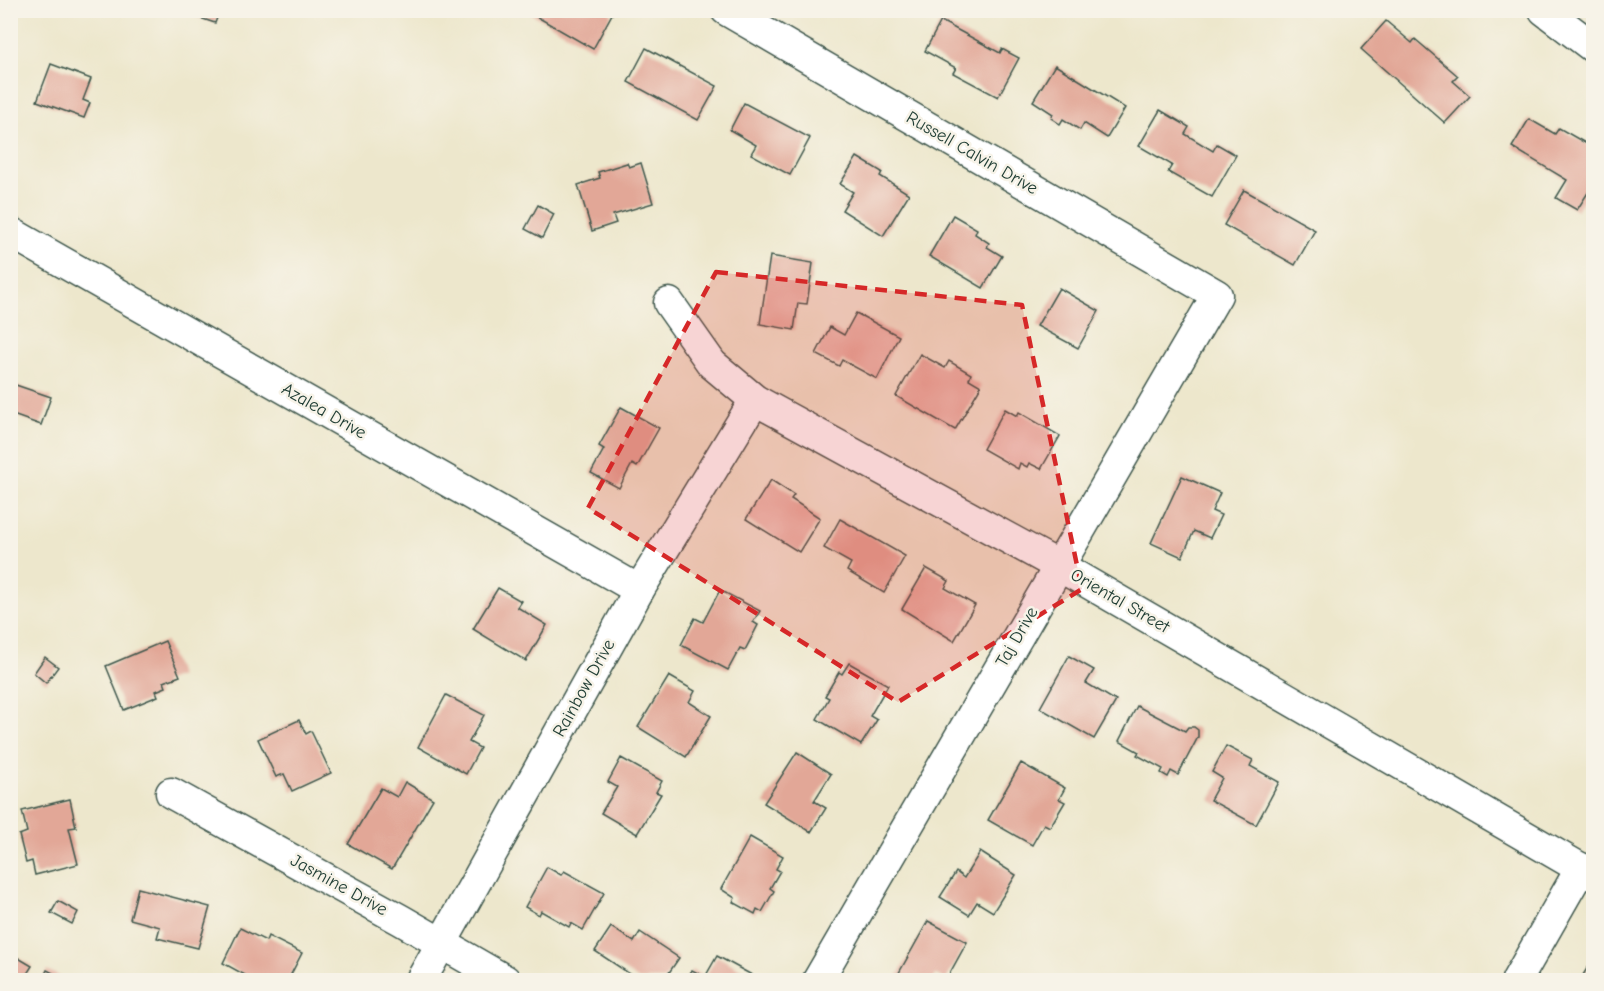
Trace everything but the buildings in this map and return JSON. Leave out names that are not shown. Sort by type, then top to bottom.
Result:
[{"type":"street","name":"Russell Calvin Drive","points":[[726,10],[1217,295]]},
{"type":"street","points":[[1544,10],[1593,48]]},
{"type":"street","name":"Azalea Drive","points":[[10,232],[639,590]]},
{"type":"street","name":"Taj Drive","points":[[818,981],[1217,295]]},
{"type":"street","name":"Oriental Street","points":[[669,303],[712,364],[755,400],[1059,566],[1587,872]]},
{"type":"street","name":"Rainbow Drive","points":[[421,981],[639,590],[755,400]]},
{"type":"street","name":"Jasmine Drive","points":[[171,793],[442,943],[505,981]]},
{"type":"street","points":[[1517,981],[1587,872]]},
{"type":"highlighted area","points":[[716,272],[1022,305],[1082,589],[898,702],[588,508]]}]
